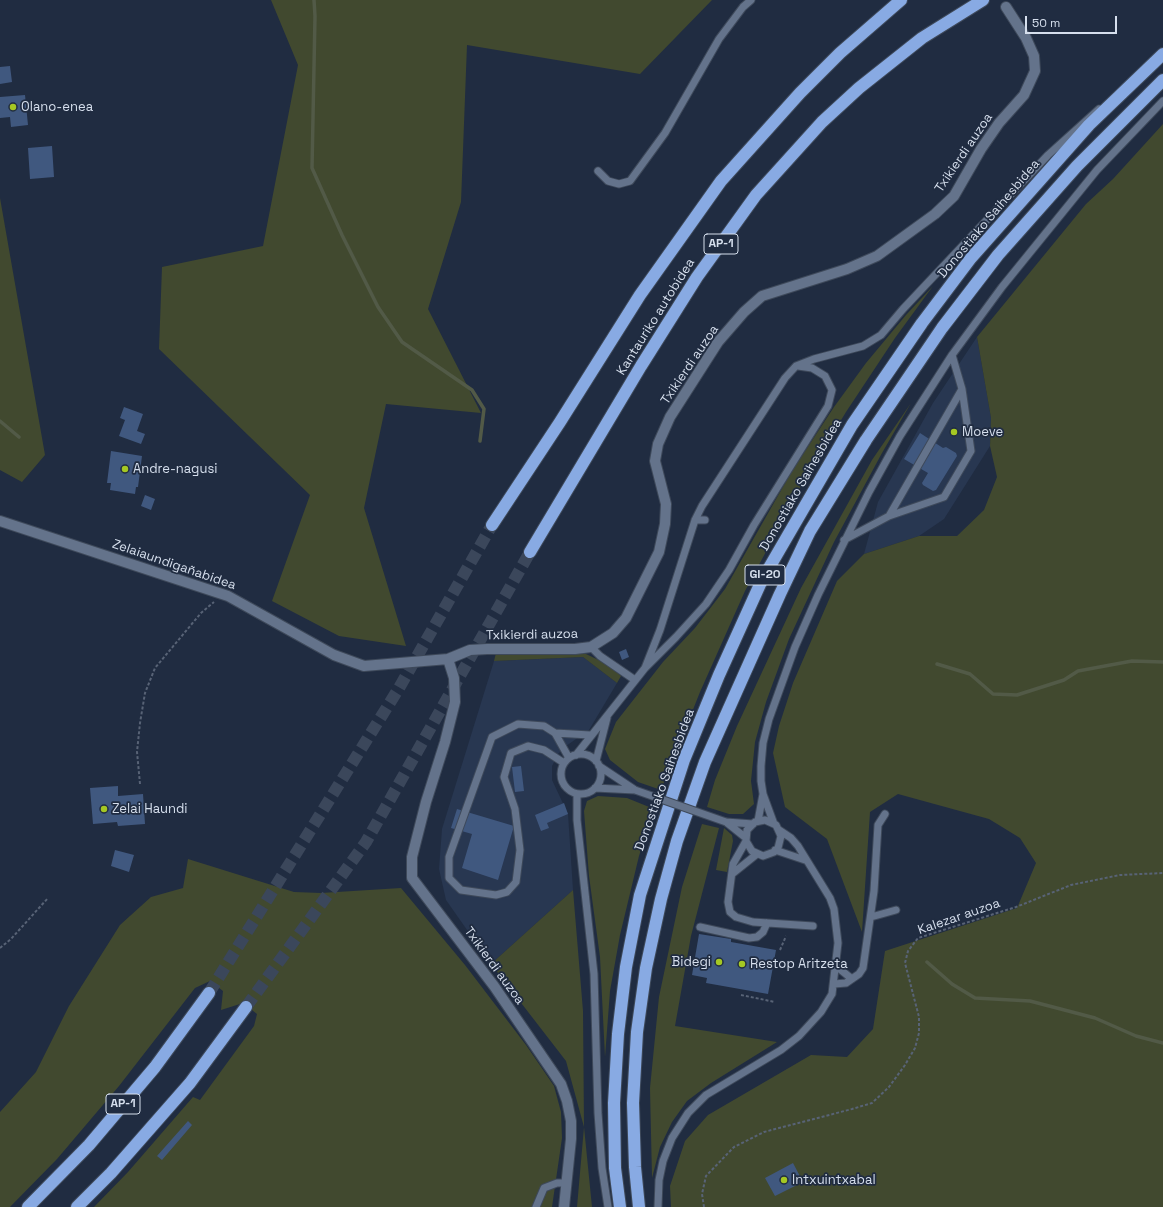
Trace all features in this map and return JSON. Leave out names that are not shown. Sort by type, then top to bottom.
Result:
[{"type":"highway","name":"Kantauriko autobidea","points":[[492,525],[560,422],[640,295],[721,182],[800,93],[840,53],[901,0]]},
{"type":"highway","name":"Kantauriko autobidea","points":[[530,552],[641,366],[693,283],[756,195],[822,122],[859,88],[922,38],[984,0]]},
{"type":"highway","name":"Donostiako Saihesbidea","points":[[620,1207],[615,1168],[614,1103],[618,1034],[626,967],[640,895],[684,760],[719,675],[762,580],[852,425],[922,323],[971,258],[1089,125],[1163,54]]},
{"type":"highway","name":"GI-20","points":[[639,1207],[635,1167],[633,1103],[637,1032],[646,968],[661,899],[678,841],[705,762],[780,594],[810,531],[866,440],[942,328],[998,255],[1077,166],[1163,80]]},
{"type":"highway","name":"AP-1","points":[[28,1207],[89,1145],[155,1066],[209,992]]},
{"type":"highway","name":"AP-1","points":[[77,1207],[111,1173],[190,1083],[246,1007]]},
{"type":"street","name":"Txikierdi auzoa","points":[[567,1205],[566,1183],[571,1139],[571,1121],[567,1101],[561,1084],[494,986],[412,878],[412,857],[426,802],[445,742],[455,702],[454,678],[448,659],[470,650],[575,649],[591,647],[613,633],[626,618],[659,552],[665,524],[666,504],[655,461],[658,444],[670,417],[718,342],[744,312],[762,296],[847,269],[877,256],[935,214],[954,196],[981,149],[999,123],[1024,95],[1035,71],[1034,56],[1026,38],[1006,7]]},
{"type":"street","name":"Zelaiaundigañabidea","points":[[0,522],[228,596],[334,655],[364,666],[448,659]]},
{"type":"lane","points":[[598,171],[608,181],[619,184],[630,181],[665,133],[719,40],[743,7],[751,0]]},
{"type":"lane","points":[[645,668],[660,630],[695,520],[702,506],[784,378],[796,366],[814,359],[863,346],[880,335],[1048,155],[1085,120],[1132,83]]},
{"type":"lane","points":[[813,926],[753,922],[736,917],[730,912],[728,902],[734,864],[746,840],[747,830],[756,822],[763,794],[761,766],[763,743],[769,719],[796,647],[844,540],[900,436],[952,355],[1002,287],[1097,170],[1163,101]]},
{"type":"lane","points":[[844,540],[889,516],[944,497],[971,451],[962,389],[952,355]]},
{"type":"lane","points":[[576,755],[590,735],[645,668],[706,604],[729,570],[754,525],[828,406],[832,390],[825,376],[812,368],[796,366]]},
{"type":"lane","points":[[889,516],[962,389]]},
{"type":"lane","points":[[695,520],[706,520]]},
{"type":"lane","points":[[591,647],[600,656],[635,680]]},
{"type":"lane","points":[[607,716],[597,764],[600,780],[595,788],[587,793],[577,794],[570,792],[564,786],[561,778],[561,770],[566,760],[576,755],[584,754],[597,764],[635,790],[726,822],[756,822],[765,820],[791,838],[830,898],[834,909],[838,943],[832,994],[822,1012],[799,1036],[781,1050],[706,1095],[688,1113],[672,1138],[663,1162],[659,1180],[658,1207]]},
{"type":"lane","points":[[566,760],[544,750],[528,746],[511,754],[504,777],[515,809],[520,850],[516,882],[507,892],[496,895],[461,890],[449,878],[449,857],[492,737],[518,724],[544,726],[555,733],[590,735]]},
{"type":"lane","points":[[555,733],[566,760]]},
{"type":"lane","points":[[595,788],[635,790]]},
{"type":"lane","points":[[577,794],[577,820],[594,974],[598,1113],[602,1168],[608,1207]]},
{"type":"lane","points":[[726,822],[746,840],[752,851],[757,854],[768,855],[776,850],[780,842],[777,827],[763,794]]},
{"type":"lane","points":[[834,984],[846,983],[859,974],[863,968],[871,916],[878,825],[885,814]]},
{"type":"lane","points":[[776,850],[805,860]]},
{"type":"lane","points":[[732,874],[757,854]]},
{"type":"lane","points":[[871,916],[896,910]]},
{"type":"lane","points":[[700,927],[749,938],[757,937],[767,923]]},
{"type":"lane","points":[[836,966],[852,979]]},
{"type":"lane","points":[[536,1207],[544,1188],[557,1183],[566,1183]]},
{"type":"path","points":[[140,784],[137,752],[140,723],[145,693],[156,668],[201,613],[215,602],[228,596]]},
{"type":"path","name":"Kalezar auzoa","points":[[704,1207],[702,1194],[706,1176],[734,1147],[764,1132],[852,1109],[872,1102],[889,1087],[906,1065],[915,1048],[919,1033],[919,1017],[905,963],[908,951],[918,938],[1016,907],[1071,885],[1120,875],[1163,873]]},
{"type":"path","points":[[0,948],[11,939],[48,898]]},
{"type":"path","points":[[780,950],[786,936]]},
{"type":"path","points":[[741,995],[775,1002]]},
{"type":"shaded area","name":"Moeve","points":[[977,337],[991,418],[990,446],[944,519],[919,536],[864,554],[878,502],[933,403]]},
{"type":"shaded area","points":[[583,657],[617,683],[589,730],[566,746],[558,754],[552,766],[552,780],[568,814],[573,890],[491,964],[446,900],[439,869],[442,829],[494,661]]},
{"type":"green space","points":[[271,0],[712,0],[640,74],[467,45],[461,202],[428,309],[481,413],[386,404],[364,508],[406,646],[339,636],[272,601],[310,495],[159,349],[162,267],[263,246],[298,65]]},
{"type":"green space","points":[[1163,124],[1163,1207],[671,1207],[670,1186],[685,1141],[708,1115],[811,1055],[847,1057],[873,1029],[885,951],[1017,908],[1036,863],[1020,838],[989,819],[898,794],[870,812],[862,932],[827,839],[785,807],[773,753],[779,726],[793,683],[837,581],[864,554],[919,536],[957,536],[984,510],[997,477],[990,446],[991,418],[977,337],[1086,204],[1113,179]]},
{"type":"green space","points":[[0,198],[45,455],[22,482],[0,470]]},
{"type":"green space","points":[[933,286],[895,338],[846,412],[801,486],[745,591],[700,692],[661,790],[638,782],[610,760],[605,749],[616,722],[663,662],[695,628],[725,589],[792,471],[834,407],[866,363],[906,315]]},
{"type":"green space","points":[[911,403],[834,542],[789,639],[766,702],[755,742],[751,781],[754,804],[743,814],[729,814],[707,807],[715,780],[737,726],[801,588],[872,460]]},
{"type":"green space","points":[[496,653],[586,654],[609,665],[621,676],[617,683],[583,657],[494,661]]},
{"type":"green space","points":[[598,796],[627,798],[654,809],[639,856],[620,935],[610,991],[605,1057],[600,957],[589,876],[584,811],[587,801]]},
{"type":"green space","points":[[702,824],[719,828],[691,936],[675,1026],[777,1042],[711,1083],[687,1101],[672,1122],[660,1147],[652,1178],[650,1088],[659,997],[682,887]]},
{"type":"green space","points":[[724,828],[732,835],[733,841],[727,872],[716,870]]},
{"type":"green space","points":[[188,859],[294,892],[321,893],[401,888],[465,965],[526,1045],[554,1086],[561,1112],[562,1138],[552,1207],[94,1207],[128,1172],[193,1097],[200,1100],[254,1026],[257,1014],[243,1003],[221,1010],[223,991],[210,981],[195,988],[119,1086],[57,1159],[10,1207],[0,1207],[0,1112],[36,1072],[69,1006],[120,925],[151,897],[183,888]]},
{"type":"green space","points":[[573,890],[583,1011],[584,1127],[566,1061],[491,964]]},
{"type":"green space","points":[[584,1127],[592,1207],[577,1207]]},
{"type":"building","points":[[10,66],[12,82],[0,84],[0,67]]},
{"type":"building","name":"Olano-enea","points":[[25,95],[28,125],[11,127],[10,117],[0,118],[0,97]]},
{"type":"building","points":[[52,146],[54,177],[30,179],[28,148]]},
{"type":"building","points":[[124,407],[143,414],[137,431],[145,434],[141,444],[119,436],[125,420],[120,418]]},
{"type":"building","points":[[920,433],[943,448],[946,447],[956,453],[957,456],[936,490],[933,491],[922,483],[928,473],[904,459]]},
{"type":"building","name":"Andre-nagusi","points":[[111,451],[142,456],[138,487],[136,487],[135,494],[110,490],[111,483],[107,483]]},
{"type":"building","points":[[145,495],[155,499],[151,510],[141,506]]},
{"type":"building","points":[[626,649],[629,657],[622,660],[619,652]]},
{"type":"building","points":[[521,766],[524,791],[515,792],[512,767]]},
{"type":"building","points":[[118,786],[118,796],[143,794],[145,824],[118,826],[117,822],[93,824],[90,788]]},
{"type":"building","points":[[564,803],[568,814],[547,823],[549,828],[541,831],[535,815]]},
{"type":"building","points":[[457,809],[514,826],[498,880],[462,868],[472,834],[451,828]]},
{"type":"building","points":[[115,850],[134,855],[129,872],[111,866]]},
{"type":"building","name":"Restop Aritzeta","points":[[699,934],[731,939],[731,942],[776,950],[768,994],[706,983],[707,978],[692,975]]},
{"type":"building","points":[[188,1121],[192,1125],[162,1160],[157,1156]]},
{"type":"building","name":"Intxuintxabal","points":[[793,1163],[803,1182],[775,1196],[765,1178]]},
{"type":"waterway","points":[[314,0],[312,168],[342,235],[378,307],[402,342],[472,390],[484,409],[480,441]]},
{"type":"waterway","points":[[0,421],[19,437]]},
{"type":"waterway","points":[[937,664],[970,674],[993,694],[1017,695],[1064,680],[1078,671],[1132,661],[1163,662]]},
{"type":"waterway","points":[[927,962],[952,984],[975,998],[1030,1001],[1095,1018],[1136,1036],[1163,1043]]},
{"type":"tunnel","points":[[209,993],[399,688],[492,525]]},
{"type":"tunnel","points":[[246,1007],[366,842],[530,552]]},
{"type":"place","name":"Olano-enea","points":[[13,107]]},
{"type":"place","name":"Moeve","points":[[954,432]]},
{"type":"place","name":"Andre-nagusi","points":[[125,469]]},
{"type":"place","name":"Zelai Haundi","points":[[104,809]]},
{"type":"place","name":"Bidegi","points":[[719,962]]},
{"type":"place","name":"Restop Aritzeta","points":[[742,964]]},
{"type":"place","name":"Intxuintxabal","points":[[784,1180]]}]
